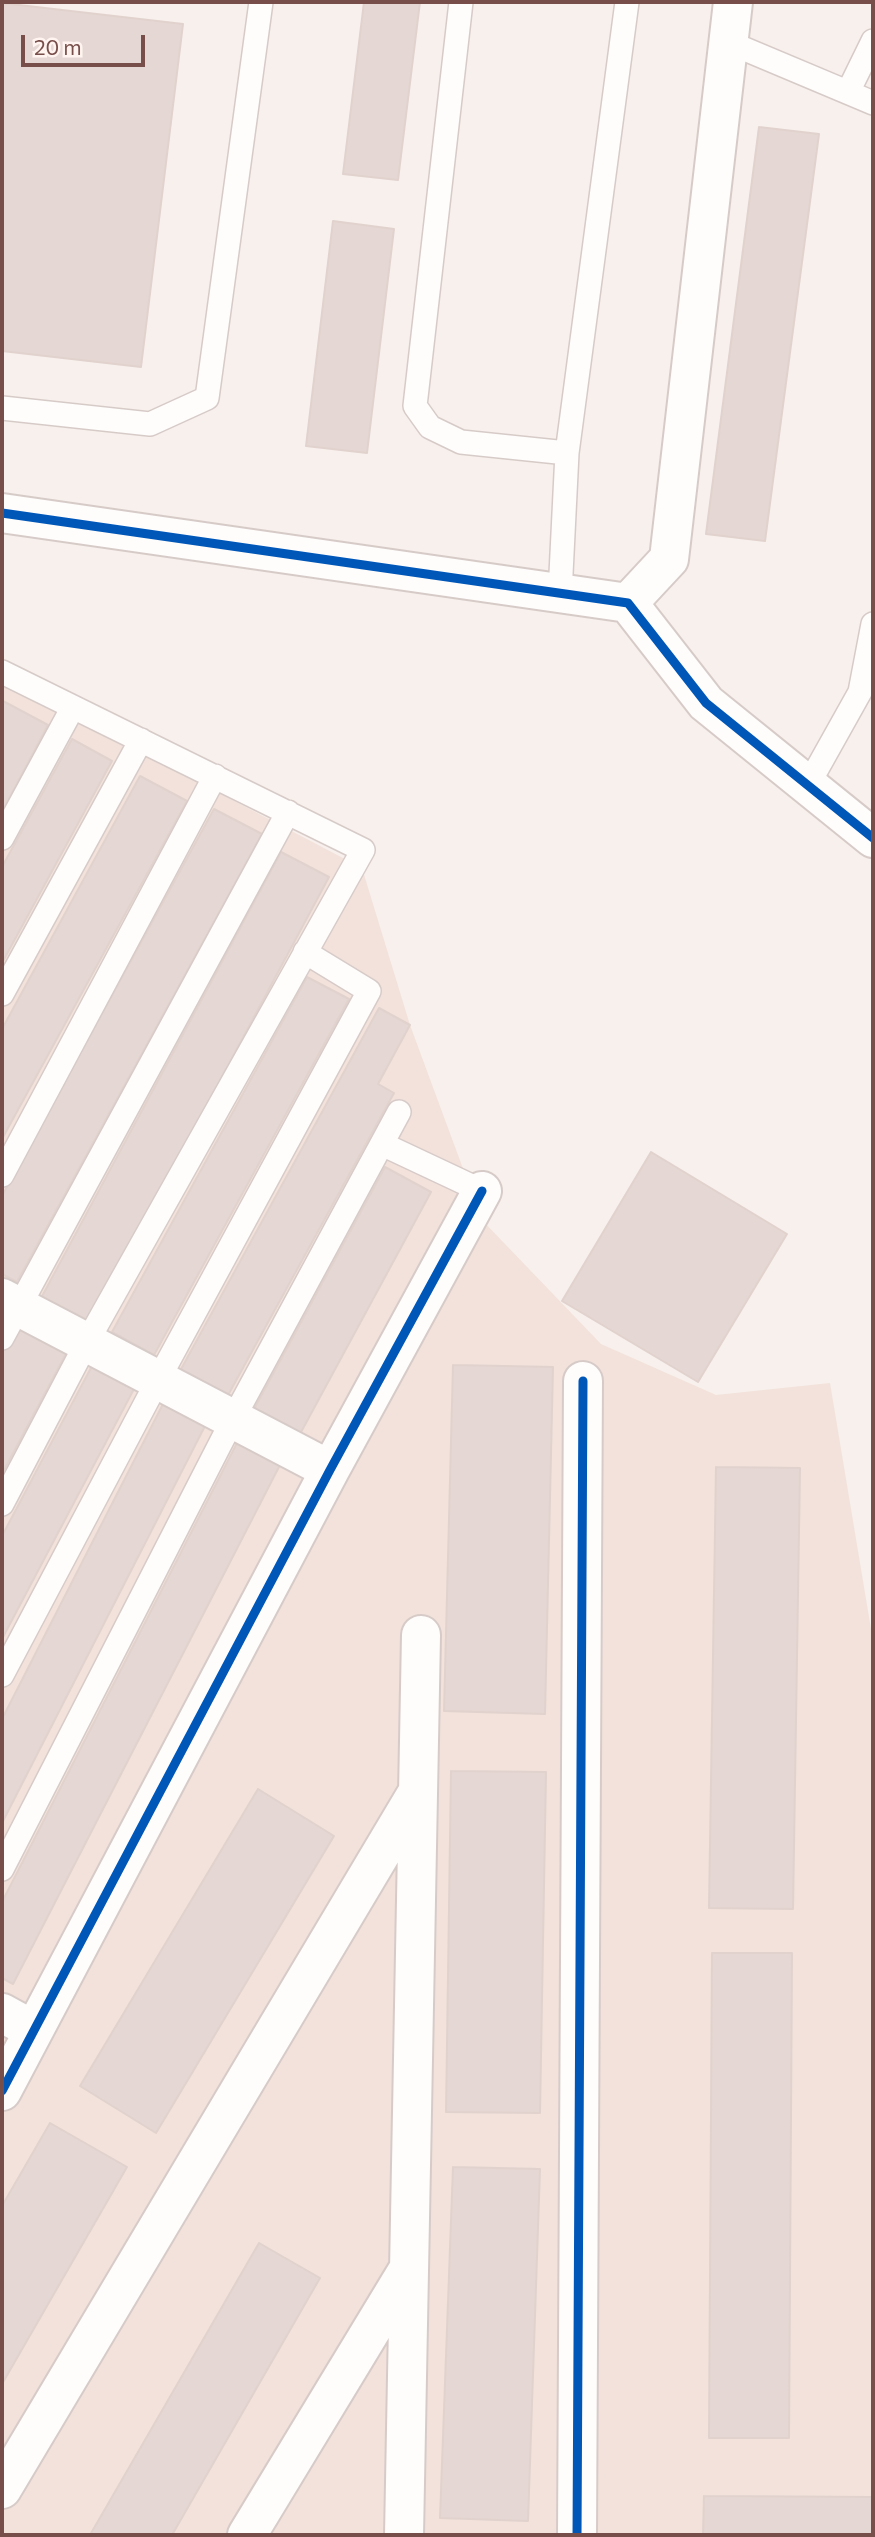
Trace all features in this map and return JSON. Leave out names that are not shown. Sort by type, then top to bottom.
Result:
[{"type":"street","points":[[628,603],[669,559],[733,2]]},
{"type":"street","points":[[2,513],[628,603],[706,703],[873,838]]},
{"type":"street","points":[[2,2091],[18,2022],[330,1470],[482,1191]]},
{"type":"street","points":[[7,1315],[87,1342],[330,1470]]},
{"type":"street","points":[[577,2535],[583,1381]]},
{"type":"street","points":[[404,2535],[421,1635]]},
{"type":"street","points":[[2,2488],[417,1792]]},
{"type":"street","points":[[247,2535],[409,2267]]},
{"type":"lane","points":[[2,408],[150,424],[207,398],[261,2]]},
{"type":"lane","points":[[461,2],[415,406],[430,427],[461,442],[567,453]]},
{"type":"lane","points":[[560,594],[567,453],[627,2]]},
{"type":"lane","points":[[728,41],[873,103]]},
{"type":"lane","points":[[848,92],[873,41]]},
{"type":"lane","points":[[808,785],[866,692],[873,624]]},
{"type":"lane","points":[[2,674],[363,850],[87,1342],[2,1504]]},
{"type":"lane","points":[[2,838],[73,707]]},
{"type":"lane","points":[[2,994],[141,740]]},
{"type":"lane","points":[[2,1175],[215,776]]},
{"type":"lane","points":[[7,1315],[288,812]]},
{"type":"lane","points":[[2,1675],[369,991],[306,952]]},
{"type":"lane","points":[[2,1869],[233,1419],[399,1112]]},
{"type":"lane","points":[[382,1144],[482,1191]]},
{"type":"shaded area","points":[[2,679],[362,868],[410,1025],[482,1220],[601,1344],[716,1395],[830,1383],[873,1641],[873,2535],[2,2535]]},
{"type":"building","points":[[364,2],[420,2],[398,180],[343,174]]},
{"type":"building","points":[[2,3],[183,24],[141,367],[2,351]]},
{"type":"building","points":[[759,127],[819,134],[765,541],[706,534]]},
{"type":"building","points":[[333,221],[394,229],[367,453],[306,446]]},
{"type":"building","points":[[3,701],[48,725],[2,812],[2,704]]},
{"type":"building","points":[[72,739],[112,761],[2,963],[2,867]]},
{"type":"building","points":[[140,776],[187,801],[2,1139],[2,1029]]},
{"type":"building","points":[[214,809],[262,834],[17,1282],[2,1274],[2,1196]]},
{"type":"building","points":[[281,852],[329,877],[88,1327],[40,1300]]},
{"type":"building","points":[[307,977],[349,999],[154,1355],[112,1332]]},
{"type":"building","points":[[379,1008],[410,1025],[378,1084],[394,1093],[227,1397],[180,1371]]},
{"type":"building","points":[[651,1152],[787,1234],[698,1382],[562,1301]]},
{"type":"building","points":[[385,1167],[431,1192],[300,1434],[254,1409]]},
{"type":"building","points":[[15,1325],[68,1350],[2,1474],[2,1351]]},
{"type":"building","points":[[93,1364],[135,1387],[2,1639],[2,1536]]},
{"type":"building","points":[[453,1365],[553,1367],[545,1714],[444,1711]]},
{"type":"building","points":[[163,1404],[205,1426],[2,1823],[2,1719]]},
{"type":"building","points":[[238,1441],[281,1463],[13,1984],[2,1978],[2,1902]]},
{"type":"building","points":[[716,1467],[800,1468],[793,1909],[709,1908]]},
{"type":"building","points":[[451,1771],[546,1772],[540,2113],[446,2112]]},
{"type":"building","points":[[258,1789],[334,1836],[156,2133],[80,2086]]},
{"type":"building","points":[[712,1953],[792,1953],[789,2438],[709,2438]]},
{"type":"building","points":[[50,2123],[127,2167],[2,2384],[2,2206]]},
{"type":"building","points":[[453,2167],[540,2169],[528,2521],[440,2518]]},
{"type":"building","points":[[259,2243],[320,2278],[172,2535],[90,2535]]},
{"type":"building","points":[[704,2496],[873,2497],[873,2535],[703,2535]]},
{"type":"cycle path","points":[[2,513],[628,603],[706,703],[873,838]]},
{"type":"cycle path","points":[[2,2091],[330,1470],[482,1191]]},
{"type":"cycle path","points":[[577,2535],[583,1381]]}]
